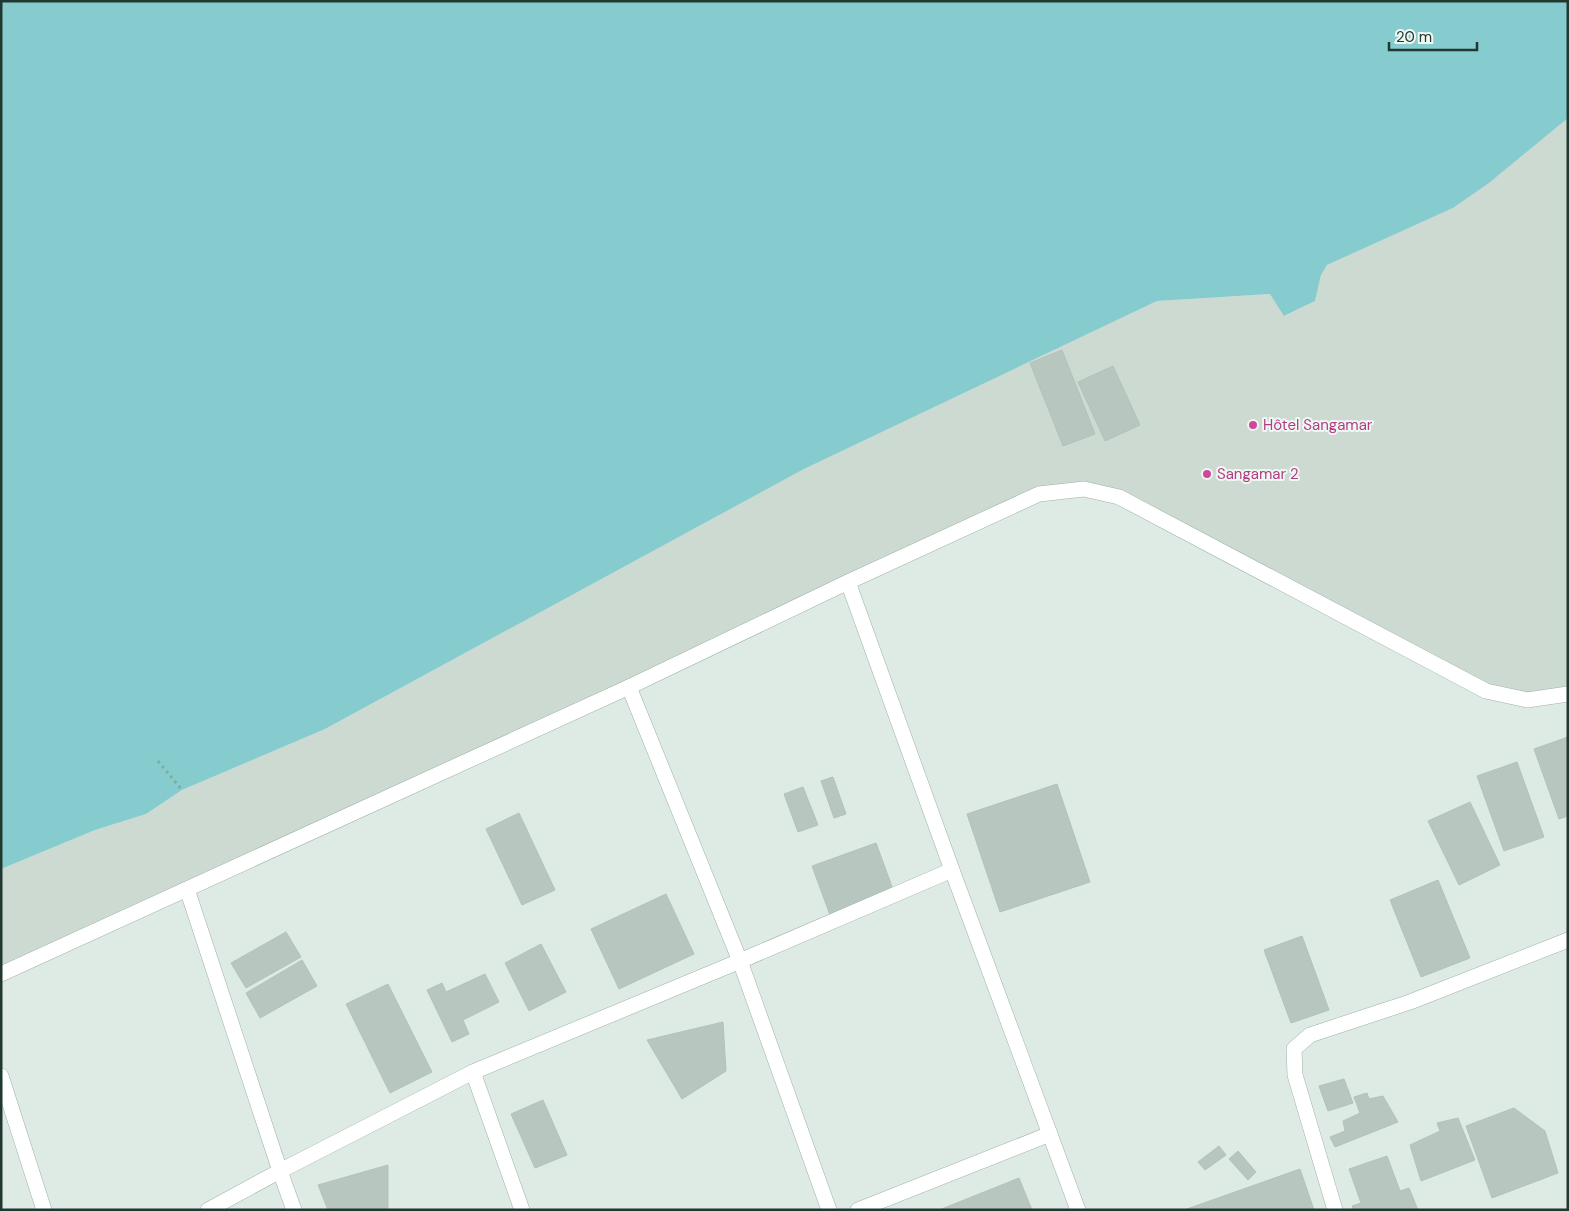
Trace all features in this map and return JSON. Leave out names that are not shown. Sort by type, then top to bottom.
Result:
[{"type":"street","points":[[1,974],[629,687],[848,582],[1039,494],[1084,489],[1119,497],[1486,691],[1527,700],[1568,694]]},
{"type":"street","points":[[848,582],[1078,1210]]},
{"type":"street","points":[[629,687],[740,962],[829,1210]]},
{"type":"street","points":[[208,1210],[473,1072],[740,962],[952,870]]},
{"type":"street","points":[[187,889],[294,1210]]},
{"type":"street","points":[[1335,1210],[1295,1075],[1294,1049],[1310,1034],[1410,1002],[1568,940]]},
{"type":"street","points":[[473,1072],[522,1210]]},
{"type":"street","points":[[1,1076],[44,1210]]},
{"type":"street","points":[[858,1210],[1050,1134]]},
{"type":"path","points":[[158,761],[182,790]]},
{"type":"shaded area","points":[[1568,118],[1568,694],[1486,691],[1119,497],[1039,494],[1,974],[1,869],[95,830],[146,814],[182,790],[325,729],[804,469],[1157,301],[1271,294],[1285,316],[1315,301],[1321,275],[1327,265],[1453,208],[1489,183]]},
{"type":"water","points":[[1,1],[1568,1],[1568,118],[1489,183],[1453,208],[1327,265],[1321,275],[1315,301],[1284,316],[1270,294],[1157,301],[804,469],[325,729],[182,790],[146,814],[95,830],[1,869]]},
{"type":"building","points":[[1062,350],[1095,434],[1063,446],[1030,363]]},
{"type":"building","points":[[1113,366],[1140,425],[1105,441],[1078,382]]},
{"type":"building","points":[[1568,737],[1568,775],[1566,776],[1568,780],[1568,816],[1559,819],[1534,749]]},
{"type":"building","points":[[1517,762],[1544,837],[1504,851],[1477,776]]},
{"type":"building","points":[[833,777],[846,814],[834,818],[821,781]]},
{"type":"building","points":[[1057,784],[1090,882],[1000,912],[967,814]]},
{"type":"building","points":[[803,787],[818,825],[798,832],[784,794]]},
{"type":"building","points":[[1470,802],[1500,865],[1459,885],[1428,821]]},
{"type":"building","points":[[519,813],[555,890],[522,905],[486,829]]},
{"type":"building","points":[[876,843],[894,892],[830,915],[812,866]]},
{"type":"building","points":[[1438,880],[1470,958],[1421,977],[1390,900]]},
{"type":"building","points":[[666,894],[694,954],[619,989],[591,929]]},
{"type":"building","points":[[286,932],[301,957],[246,988],[231,963]]},
{"type":"building","points":[[1302,936],[1329,1010],[1291,1023],[1264,950]]},
{"type":"building","points":[[541,944],[566,992],[529,1011],[505,963]]},
{"type":"building","points":[[302,960],[317,986],[260,1018],[246,993]]},
{"type":"building","points":[[485,974],[499,1002],[463,1020],[469,1034],[452,1042],[427,990],[442,983],[446,992]]},
{"type":"building","points":[[388,984],[432,1072],[390,1093],[346,1004]]},
{"type":"building","points":[[723,1022],[726,1071],[682,1099],[647,1040]]},
{"type":"building","points":[[1344,1079],[1353,1103],[1328,1111],[1319,1086]]},
{"type":"building","points":[[1367,1093],[1369,1099],[1383,1096],[1398,1122],[1335,1147],[1330,1137],[1345,1131],[1343,1121],[1360,1113],[1354,1097]]},
{"type":"building","points":[[543,1100],[567,1155],[535,1168],[511,1114]]},
{"type":"building","points":[[1514,1108],[1545,1131],[1558,1173],[1492,1198],[1466,1126]]},
{"type":"building","points":[[1458,1118],[1475,1160],[1421,1181],[1410,1145],[1440,1131],[1437,1123]]},
{"type":"building","points":[[1219,1146],[1226,1155],[1205,1170],[1198,1162]]},
{"type":"building","points":[[1238,1151],[1256,1172],[1248,1180],[1229,1159]]},
{"type":"building","points":[[1387,1156],[1400,1191],[1409,1188],[1418,1210],[1354,1210],[1352,1206],[1361,1203],[1349,1169]]},
{"type":"building","points":[[388,1165],[388,1210],[328,1210],[318,1185]]},
{"type":"building","points":[[1300,1169],[1314,1210],[1184,1210]]},
{"type":"building","points":[[1019,1178],[1032,1210],[939,1210]]},
{"type":"place","name":"Hôtel Sangamar","points":[[1253,425]]},
{"type":"place","name":"Sangamar 2","points":[[1207,474]]}]
